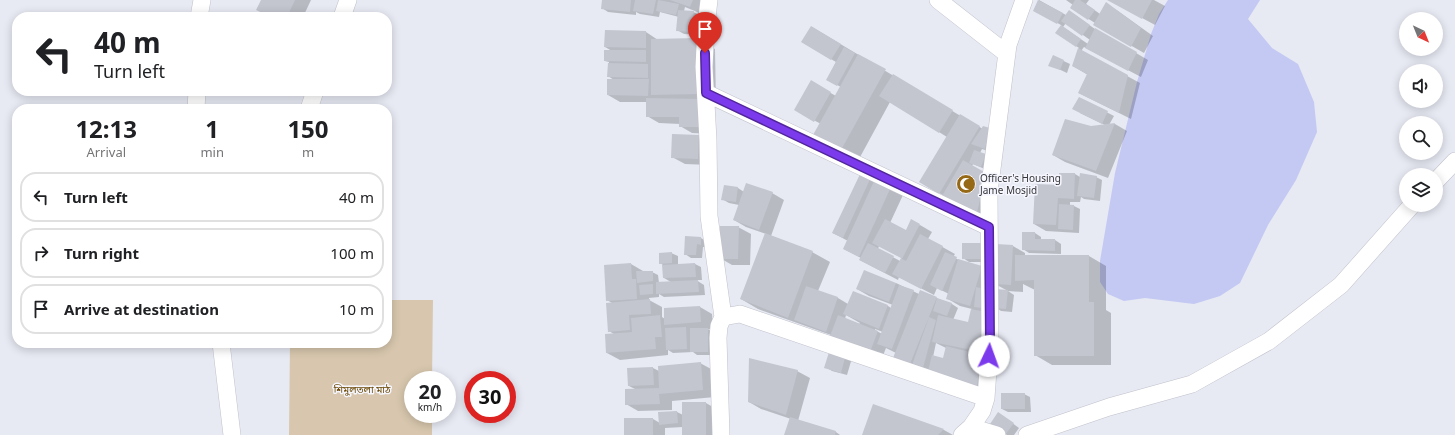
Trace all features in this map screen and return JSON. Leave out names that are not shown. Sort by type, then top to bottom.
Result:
[{"type":"street","points":[[200,12],[202,0]]},
{"type":"street","points":[[344,12],[348,0]]},
{"type":"street","points":[[709,0],[704,67],[708,140],[709,216],[723,317],[719,326],[718,338],[721,435]]},
{"type":"street","points":[[938,0],[1007,54]]},
{"type":"street","points":[[966,431],[982,412],[986,398],[990,342],[989,192],[1008,45],[1024,0]]},
{"type":"street","points":[[706,93],[989,227]]},
{"type":"street","points":[[1443,174],[1455,161]]},
{"type":"street","points":[[1027,435],[1109,407],[1192,384],[1269,341],[1341,285],[1406,212]]},
{"type":"street","points":[[723,317],[740,314],[986,398]]},
{"type":"street","points":[[221,348],[232,435]]},
{"type":"street","points":[[966,431],[997,435]]},
{"type":"green space","name":"শিমুলতলা মাঠ","points":[[392,300],[433,300],[432,371],[404,371],[404,423],[432,423],[432,435],[289,435],[290,348],[392,348]]},
{"type":"water","points":[[1168,0],[1260,0],[1248,19],[1272,48],[1298,64],[1314,102],[1317,132],[1296,180],[1268,225],[1240,283],[1220,296],[1194,304],[1145,298],[1124,301],[1108,294],[1100,282],[1100,261],[1115,173],[1137,82],[1151,34],[1159,14]]},
{"type":"building","points":[[261,0],[295,0],[289,12],[260,12],[256,10]]},
{"type":"building","points":[[602,0],[631,0],[630,12],[601,9]]},
{"type":"building","points":[[635,0],[656,0],[653,14],[633,11]]},
{"type":"building","points":[[658,0],[679,4],[676,15],[656,11]]},
{"type":"building","points":[[670,0],[693,0],[690,7]]},
{"type":"building","points":[[1038,0],[1063,13],[1057,24],[1033,11]]},
{"type":"building","points":[[1075,0],[1080,0],[1095,10],[1088,20],[1070,8]]},
{"type":"building","points":[[1107,0],[1152,0],[1142,19]]},
{"type":"building","points":[[1106,2],[1141,28],[1131,47],[1093,25]]},
{"type":"building","points":[[678,10],[694,11],[692,32],[676,31]]},
{"type":"building","points":[[1069,10],[1090,25],[1082,36],[1061,21]]},
{"type":"building","points":[[1061,25],[1081,39],[1076,47],[1055,33]]},
{"type":"building","points":[[811,26],[841,44],[831,60],[801,42]]},
{"type":"building","points":[[1095,28],[1137,52],[1128,71],[1085,48]]},
{"type":"building","points":[[605,30],[646,31],[646,48],[604,47]]},
{"type":"building","points":[[698,38],[699,94],[651,95],[651,39]]},
{"type":"building","points":[[844,47],[855,53],[837,86],[826,80]]},
{"type":"building","points":[[1078,48],[1128,75],[1119,113],[1078,93],[1087,74],[1072,66]]},
{"type":"building","points":[[604,50],[646,50],[646,62],[604,61]]},
{"type":"building","points":[[858,54],[886,69],[841,150],[813,135]]},
{"type":"building","points":[[1053,55],[1064,60],[1060,70],[1048,66]]},
{"type":"building","points":[[608,63],[648,64],[648,78],[607,77]]},
{"type":"building","points":[[893,74],[953,110],[939,133],[879,96]]},
{"type":"building","points":[[607,79],[649,79],[648,96],[607,95]]},
{"type":"building","points":[[811,80],[831,92],[814,122],[794,110]]},
{"type":"building","points":[[1079,97],[1108,111],[1102,124],[1072,109]]},
{"type":"building","points":[[646,98],[701,99],[701,127],[679,127],[679,117],[646,117]]},
{"type":"building","points":[[960,114],[980,126],[939,194],[919,182]]},
{"type":"building","points":[[1065,119],[1091,126],[1115,123],[1096,171],[1052,155]]},
{"type":"building","points":[[983,126],[990,128],[985,149],[971,144]]},
{"type":"building","points":[[672,134],[699,135],[698,159],[671,158]]},
{"type":"building","points":[[974,150],[986,154],[981,167],[969,163]]},
{"type":"building","name":"Officer's Housing Jame Mosjid","points":[[963,160],[986,173],[977,213],[942,196]]},
{"type":"building","points":[[862,170],[872,175],[843,238],[832,233]]},
{"type":"building","points":[[1059,173],[1075,173],[1074,199],[1058,198],[1056,225],[1033,224],[1035,184],[1059,185]]},
{"type":"building","points":[[1080,173],[1097,176],[1094,198],[1077,196]]},
{"type":"building","points":[[875,179],[891,187],[859,257],[843,249]]},
{"type":"building","points":[[746,183],[773,192],[759,230],[733,220]]},
{"type":"building","points":[[724,185],[738,187],[736,202],[721,200]]},
{"type":"building","points":[[1059,204],[1074,205],[1073,230],[1058,229]]},
{"type":"building","points":[[885,219],[906,230],[911,219],[920,224],[902,259],[906,261],[920,234],[943,246],[921,289],[892,274],[901,258],[872,243]]},
{"type":"building","points":[[720,226],[739,226],[738,259],[719,259]]},
{"type":"building","points":[[1022,232],[1035,232],[1035,239],[1055,239],[1055,251],[1022,250]]},
{"type":"building","points":[[765,233],[813,251],[788,318],[740,299]]},
{"type":"building","points":[[685,236],[701,237],[701,245],[697,244],[696,255],[684,255]]},
{"type":"building","points":[[868,243],[894,256],[885,273],[859,260]]},
{"type":"building","points":[[962,243],[981,243],[981,259],[962,259]]},
{"type":"building","points":[[996,244],[1013,245],[1011,285],[994,284]]},
{"type":"building","points":[[672,252],[672,263],[659,264],[659,253]]},
{"type":"building","points":[[945,252],[957,257],[942,291],[930,285]]},
{"type":"building","points":[[1015,255],[1089,255],[1089,302],[1094,302],[1094,356],[1034,356],[1034,280],[1015,281]]},
{"type":"building","points":[[958,259],[982,266],[970,306],[946,299]]},
{"type":"building","points":[[631,263],[632,279],[636,279],[637,299],[606,301],[604,265]]},
{"type":"building","points":[[695,263],[696,277],[663,278],[662,265]]},
{"type":"building","points":[[864,270],[896,283],[889,302],[856,289]]},
{"type":"building","points":[[636,271],[653,271],[653,281],[637,283]]},
{"type":"building","points":[[698,280],[699,292],[656,294],[656,282]]},
{"type":"building","points":[[653,284],[653,294],[640,295],[639,285]]},
{"type":"building","points":[[899,285],[914,290],[892,349],[877,344]]},
{"type":"building","points":[[806,286],[838,297],[826,332],[794,320]]},
{"type":"building","points":[[976,287],[984,289],[982,308],[974,307]]},
{"type":"building","points":[[996,289],[1008,290],[1006,309],[994,308]]},
{"type":"building","points":[[920,290],[937,297],[910,364],[893,358]]},
{"type":"building","points":[[853,291],[888,305],[879,329],[843,314]]},
{"type":"building","points":[[937,298],[952,303],[947,316],[933,311]]},
{"type":"building","points":[[650,299],[651,314],[629,315],[630,330],[608,332],[606,303]]},
{"type":"building","points":[[700,306],[701,322],[664,325],[664,308]]},
{"type":"building","points":[[971,309],[986,312],[977,351],[932,342],[938,315],[968,322]]},
{"type":"building","points":[[660,315],[662,337],[655,337],[656,349],[606,353],[605,334],[632,332],[631,318]]},
{"type":"building","points":[[838,315],[878,331],[870,352],[830,336]]},
{"type":"building","points":[[929,317],[936,320],[923,368],[912,365]]},
{"type":"building","points":[[686,327],[687,349],[666,350],[665,328]]},
{"type":"building","points":[[690,328],[708,328],[708,352],[690,352]]},
{"type":"building","points":[[946,346],[973,353],[971,369],[979,371],[977,387],[928,371],[932,355],[943,358]]},
{"type":"building","points":[[830,349],[846,354],[841,373],[824,368]]},
{"type":"building","points":[[749,358],[798,370],[786,415],[748,402]]},
{"type":"building","points":[[701,362],[703,390],[659,394],[660,404],[625,405],[625,389],[659,388],[658,366]]},
{"type":"building","points":[[653,367],[654,385],[628,386],[627,368]]},
{"type":"building","points":[[1001,393],[1025,393],[1025,409],[1001,409]]},
{"type":"building","points":[[682,402],[706,402],[706,435],[682,435]]},
{"type":"building","points":[[873,404],[944,429],[938,435],[862,435]]},
{"type":"building","points":[[677,411],[678,423],[659,425],[658,412]]},
{"type":"building","points":[[998,412],[1014,423],[1005,435],[990,424]]},
{"type":"building","points":[[790,417],[836,431],[835,435],[784,435]]},
{"type":"building","points":[[624,418],[653,418],[653,435],[624,435]]},
{"type":"place","name":"Officer's Housing Jame Mosjid","points":[[966,184]]},
{"type":"route","points":[[705,53],[704,67],[706,93],[989,227],[989,356]]}]
